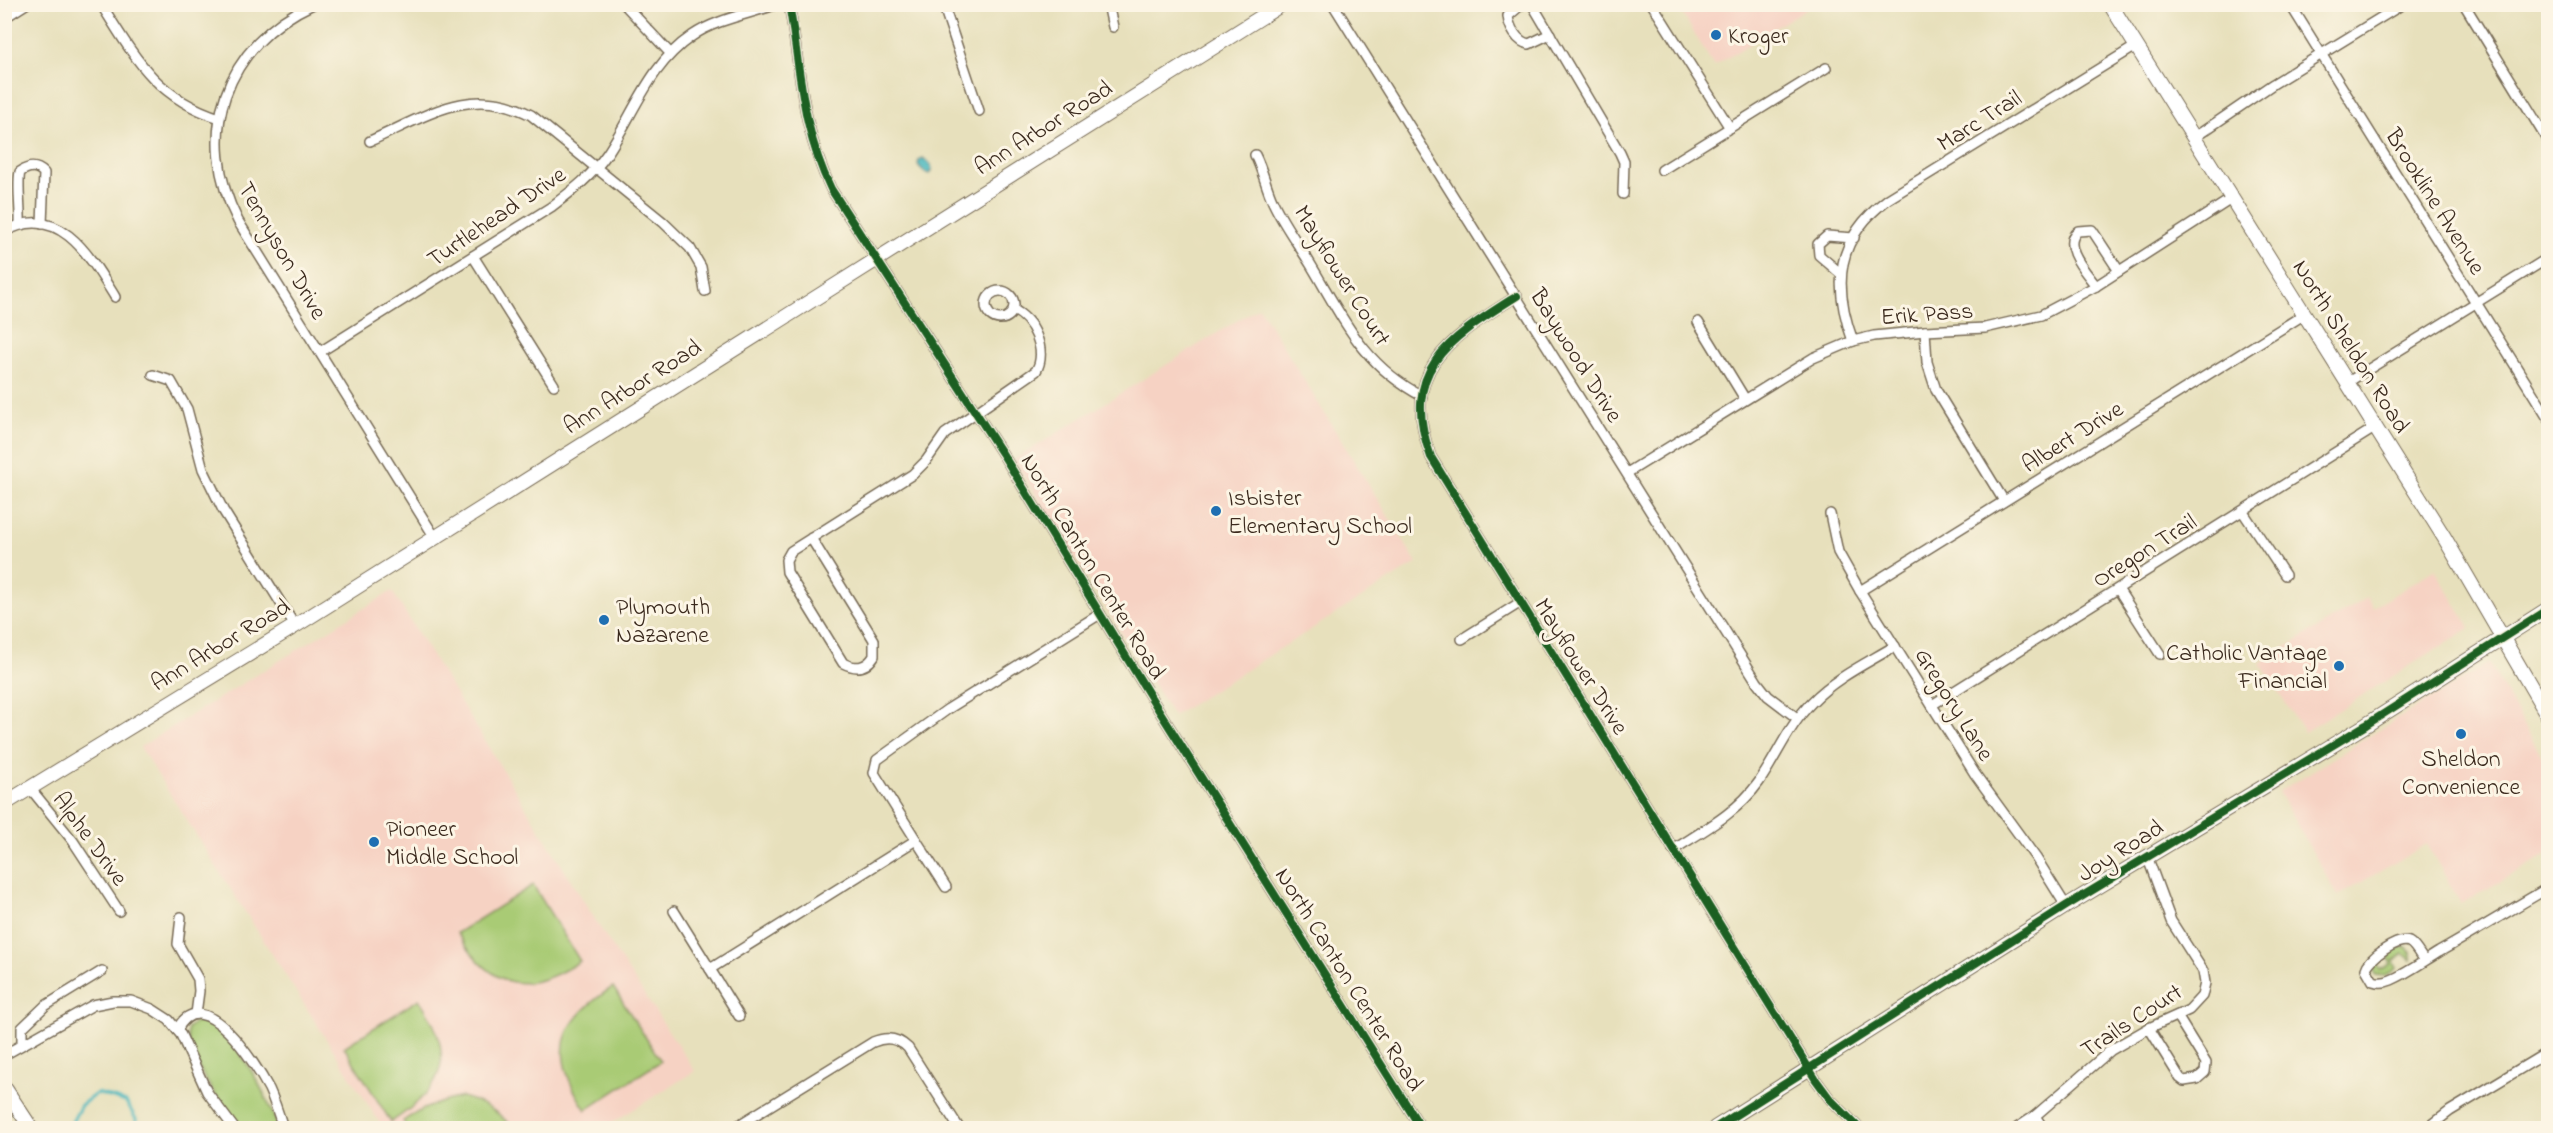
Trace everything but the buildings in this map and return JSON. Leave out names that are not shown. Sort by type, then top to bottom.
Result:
[{"type":"main road","name":"Ann Arbor Road","points":[[4,804],[295,626],[434,536],[1282,4]]},
{"type":"main road","name":"North Sheldon Road","points":[[2110,4],[2195,136],[2231,200],[2376,427],[2491,615],[2548,716]]},
{"type":"main road","name":"Joy Road","points":[[1715,1128],[2066,906],[2370,723],[2548,609]]},
{"type":"main road","points":[[4,1087],[31,1128]]},
{"type":"street","points":[[4,18],[26,4]]},
{"type":"street","points":[[101,4],[149,77],[182,102],[220,118]]},
{"type":"street","name":"Tennyson Drive","points":[[313,4],[280,22],[252,50],[232,79],[220,118],[218,163],[229,203],[434,536]]},
{"type":"street","points":[[624,4],[670,53]]},
{"type":"street","name":"Turtlehead Drive","points":[[320,352],[551,207],[579,186],[596,168],[613,144],[650,77],[670,53],[690,37],[706,28],[777,4]]},
{"type":"street","name":"North Canton Center Road","points":[[789,4],[804,113],[814,150],[831,189],[874,259],[1002,453],[1421,1128]]},
{"type":"street","points":[[943,4],[979,111]]},
{"type":"street","points":[[1108,4],[1113,27]]},
{"type":"street","name":"Baywood Drive","points":[[1333,4],[1757,682],[1768,696],[1797,718]]},
{"type":"street","points":[[1522,4],[1508,16],[1509,23],[1519,40],[1529,44],[1550,34]]},
{"type":"street","points":[[1532,4],[1624,162],[1623,194]]},
{"type":"street","points":[[1652,4],[1730,128]]},
{"type":"street","name":"Brookline Avenue","points":[[2290,4],[2548,418]]},
{"type":"street","points":[[2195,136],[2403,4]]},
{"type":"street","points":[[2464,4],[2548,141]]},
{"type":"street","name":"Marc Trail","points":[[1852,341],[1841,303],[1840,274],[1854,238],[1868,215],[1887,199],[2136,46]]},
{"type":"street","points":[[1662,170],[1826,68]]},
{"type":"street","points":[[370,141],[451,106],[473,101],[492,101],[517,108],[531,115],[663,222],[690,248],[701,267],[705,291]]},
{"type":"street","name":"Mayflower Court","points":[[1255,155],[1274,202],[1359,343],[1389,376],[1422,396]]},
{"type":"street","points":[[20,225],[21,198],[18,179],[21,172],[31,167],[39,168],[44,173],[42,224]]},
{"type":"street","name":"Erik Pass","points":[[1627,473],[1814,358],[1852,341],[1892,333],[1985,328],[2021,322],[2041,315],[2096,286],[2231,200]]},
{"type":"street","points":[[4,232],[20,225],[42,224],[64,232],[81,245],[115,297]]},
{"type":"street","points":[[2096,286],[2071,246],[2072,237],[2078,231],[2092,230],[2119,271]]},
{"type":"street","points":[[1840,274],[1819,255],[1818,244],[1827,236],[1854,238]]},
{"type":"street","points":[[473,256],[554,385]]},
{"type":"street","points":[[2348,382],[2548,258]]},
{"type":"street","name":"Mayflower Drive","points":[[1517,296],[1465,329],[1449,343],[1431,368],[1422,396],[1422,427],[1431,458],[1810,1069]]},
{"type":"street","points":[[811,538],[874,640],[874,656],[863,666],[852,668],[843,663],[786,569],[787,557],[791,551],[811,538],[913,474],[926,461],[945,434],[974,412],[1031,376],[1040,365],[1042,355],[1034,332],[1024,314],[1013,310]]},
{"type":"street","name":"Albert Drive","points":[[1860,591],[2305,314]]},
{"type":"street","points":[[1698,322],[1745,399]]},
{"type":"street","points":[[1925,331],[1927,362],[1936,390],[2004,501]]},
{"type":"street","points":[[153,375],[171,381],[187,409],[203,469],[223,510],[295,626]]},
{"type":"street","name":"Oregon Trail","points":[[1932,705],[2376,427]]},
{"type":"street","points":[[2243,512],[2285,575]]},
{"type":"street","name":"Gregory Lane","points":[[1830,514],[1838,552],[1860,591],[1976,774],[2036,858],[2066,906]]},
{"type":"street","points":[[2118,589],[2160,654]]},
{"type":"street","points":[[1462,639],[1521,602]]},
{"type":"street","points":[[946,887],[874,773],[877,760],[948,709],[1100,614]]},
{"type":"street","points":[[1673,850],[1722,819],[1744,800],[1760,781],[1797,718],[1814,700],[1834,683],[1895,646]]},
{"type":"street","name":"Alphe Drive","points":[[30,788],[73,841],[119,911]]},
{"type":"street","points":[[710,969],[916,840]]},
{"type":"street","name":"Trails Court","points":[[2017,1128],[2035,1116],[2111,1050],[2197,1004],[2204,988],[2204,977],[2199,964],[2171,921],[2147,856]]},
{"type":"street","points":[[2424,961],[2412,943],[2405,940],[2373,957],[2366,969],[2373,981],[2381,983],[2392,980],[2548,888]]},
{"type":"street","points":[[674,911],[739,1016]]},
{"type":"street","points":[[181,917],[178,944],[198,979],[196,1014]]},
{"type":"street","points":[[22,1044],[22,1028],[38,1013],[102,971]]},
{"type":"street","points":[[4,1055],[93,1005],[113,1001],[131,1001],[152,1009],[169,1020],[177,1030],[207,1092],[234,1128]]},
{"type":"street","points":[[177,1030],[182,1022],[196,1014],[205,1014],[223,1026],[237,1042],[268,1088],[283,1128]]},
{"type":"street","points":[[2149,1028],[2180,1078],[2184,1081],[2197,1079],[2208,1068],[2177,1016]]},
{"type":"street","points":[[734,1128],[873,1042],[892,1039],[909,1048],[959,1128]]},
{"type":"street","points":[[2428,1128],[2450,1111],[2548,1052]]},
{"type":"street","points":[[1810,1069],[1822,1091],[1859,1128]]},
{"type":"street","points":[[2035,1116],[2043,1128]]},
{"type":"shaded area","points":[[1677,5],[1812,5],[1714,66]]},
{"type":"shaded area","name":"Isbister Elementary School","points":[[1259,307],[1417,563],[1173,716],[1014,460]]},
{"type":"shaded area","points":[[2435,569],[2470,628],[2304,732],[2260,663],[2367,598],[2373,608]]},
{"type":"shaded area","name":"Pioneer Middle School","points":[[392,591],[606,937],[695,1071],[604,1128],[383,1128],[140,747]]},
{"type":"shaded area","points":[[2489,663],[2548,767],[2548,854],[2461,904],[2427,844],[2338,896],[2278,792]]},
{"type":"green space","points":[[533,885],[580,961],[542,980],[526,983],[511,981],[497,976],[483,966],[457,933]]},
{"type":"green space","points":[[2401,947],[2408,948],[2411,952],[2411,960],[2404,954],[2393,961],[2397,968],[2392,972],[2383,975],[2374,974],[2373,965],[2377,964],[2380,970],[2391,964],[2388,956]]},
{"type":"green space","points":[[613,987],[661,1061],[586,1110],[566,1072],[563,1056],[565,1041],[570,1027],[580,1013]]},
{"type":"green space","points":[[419,999],[438,1037],[441,1053],[440,1068],[424,1096],[391,1122],[344,1047]]},
{"type":"green space","points":[[196,1021],[210,1025],[223,1034],[236,1048],[257,1081],[278,1128],[242,1128],[225,1108],[206,1081],[192,1052],[188,1039],[188,1028]]},
{"type":"green space","points":[[462,1097],[490,1108],[513,1128],[407,1128],[403,1121],[431,1106]]},
{"type":"water","points":[[923,158],[931,165],[932,170],[929,174],[918,165],[919,160]]},
{"type":"waterway","points":[[69,1128],[81,1105],[97,1093],[126,1102],[136,1119],[137,1128]]},
{"type":"cycle path","points":[[789,4],[808,121],[813,143],[831,189],[1002,453],[1155,704],[1421,1128]]},
{"type":"cycle path","points":[[1517,296],[1471,326],[1452,342],[1437,359],[1426,378],[1421,400],[1423,426],[1431,457],[1816,1080],[1830,1099],[1859,1128]]},
{"type":"cycle path","points":[[1715,1128],[2066,906],[2366,725],[2548,609]]},
{"type":"place","name":"Kroger","points":[[1716,35]]},
{"type":"place","name":"Isbister Elementary School","points":[[1216,511]]},
{"type":"place","name":"Plymouth Nazarene","points":[[604,620]]},
{"type":"place","name":"Catholic Vantage Financial","points":[[2339,666]]},
{"type":"place","name":"Sheldon Convenience","points":[[2461,734]]},
{"type":"place","name":"Pioneer Middle School","points":[[374,842]]}]
